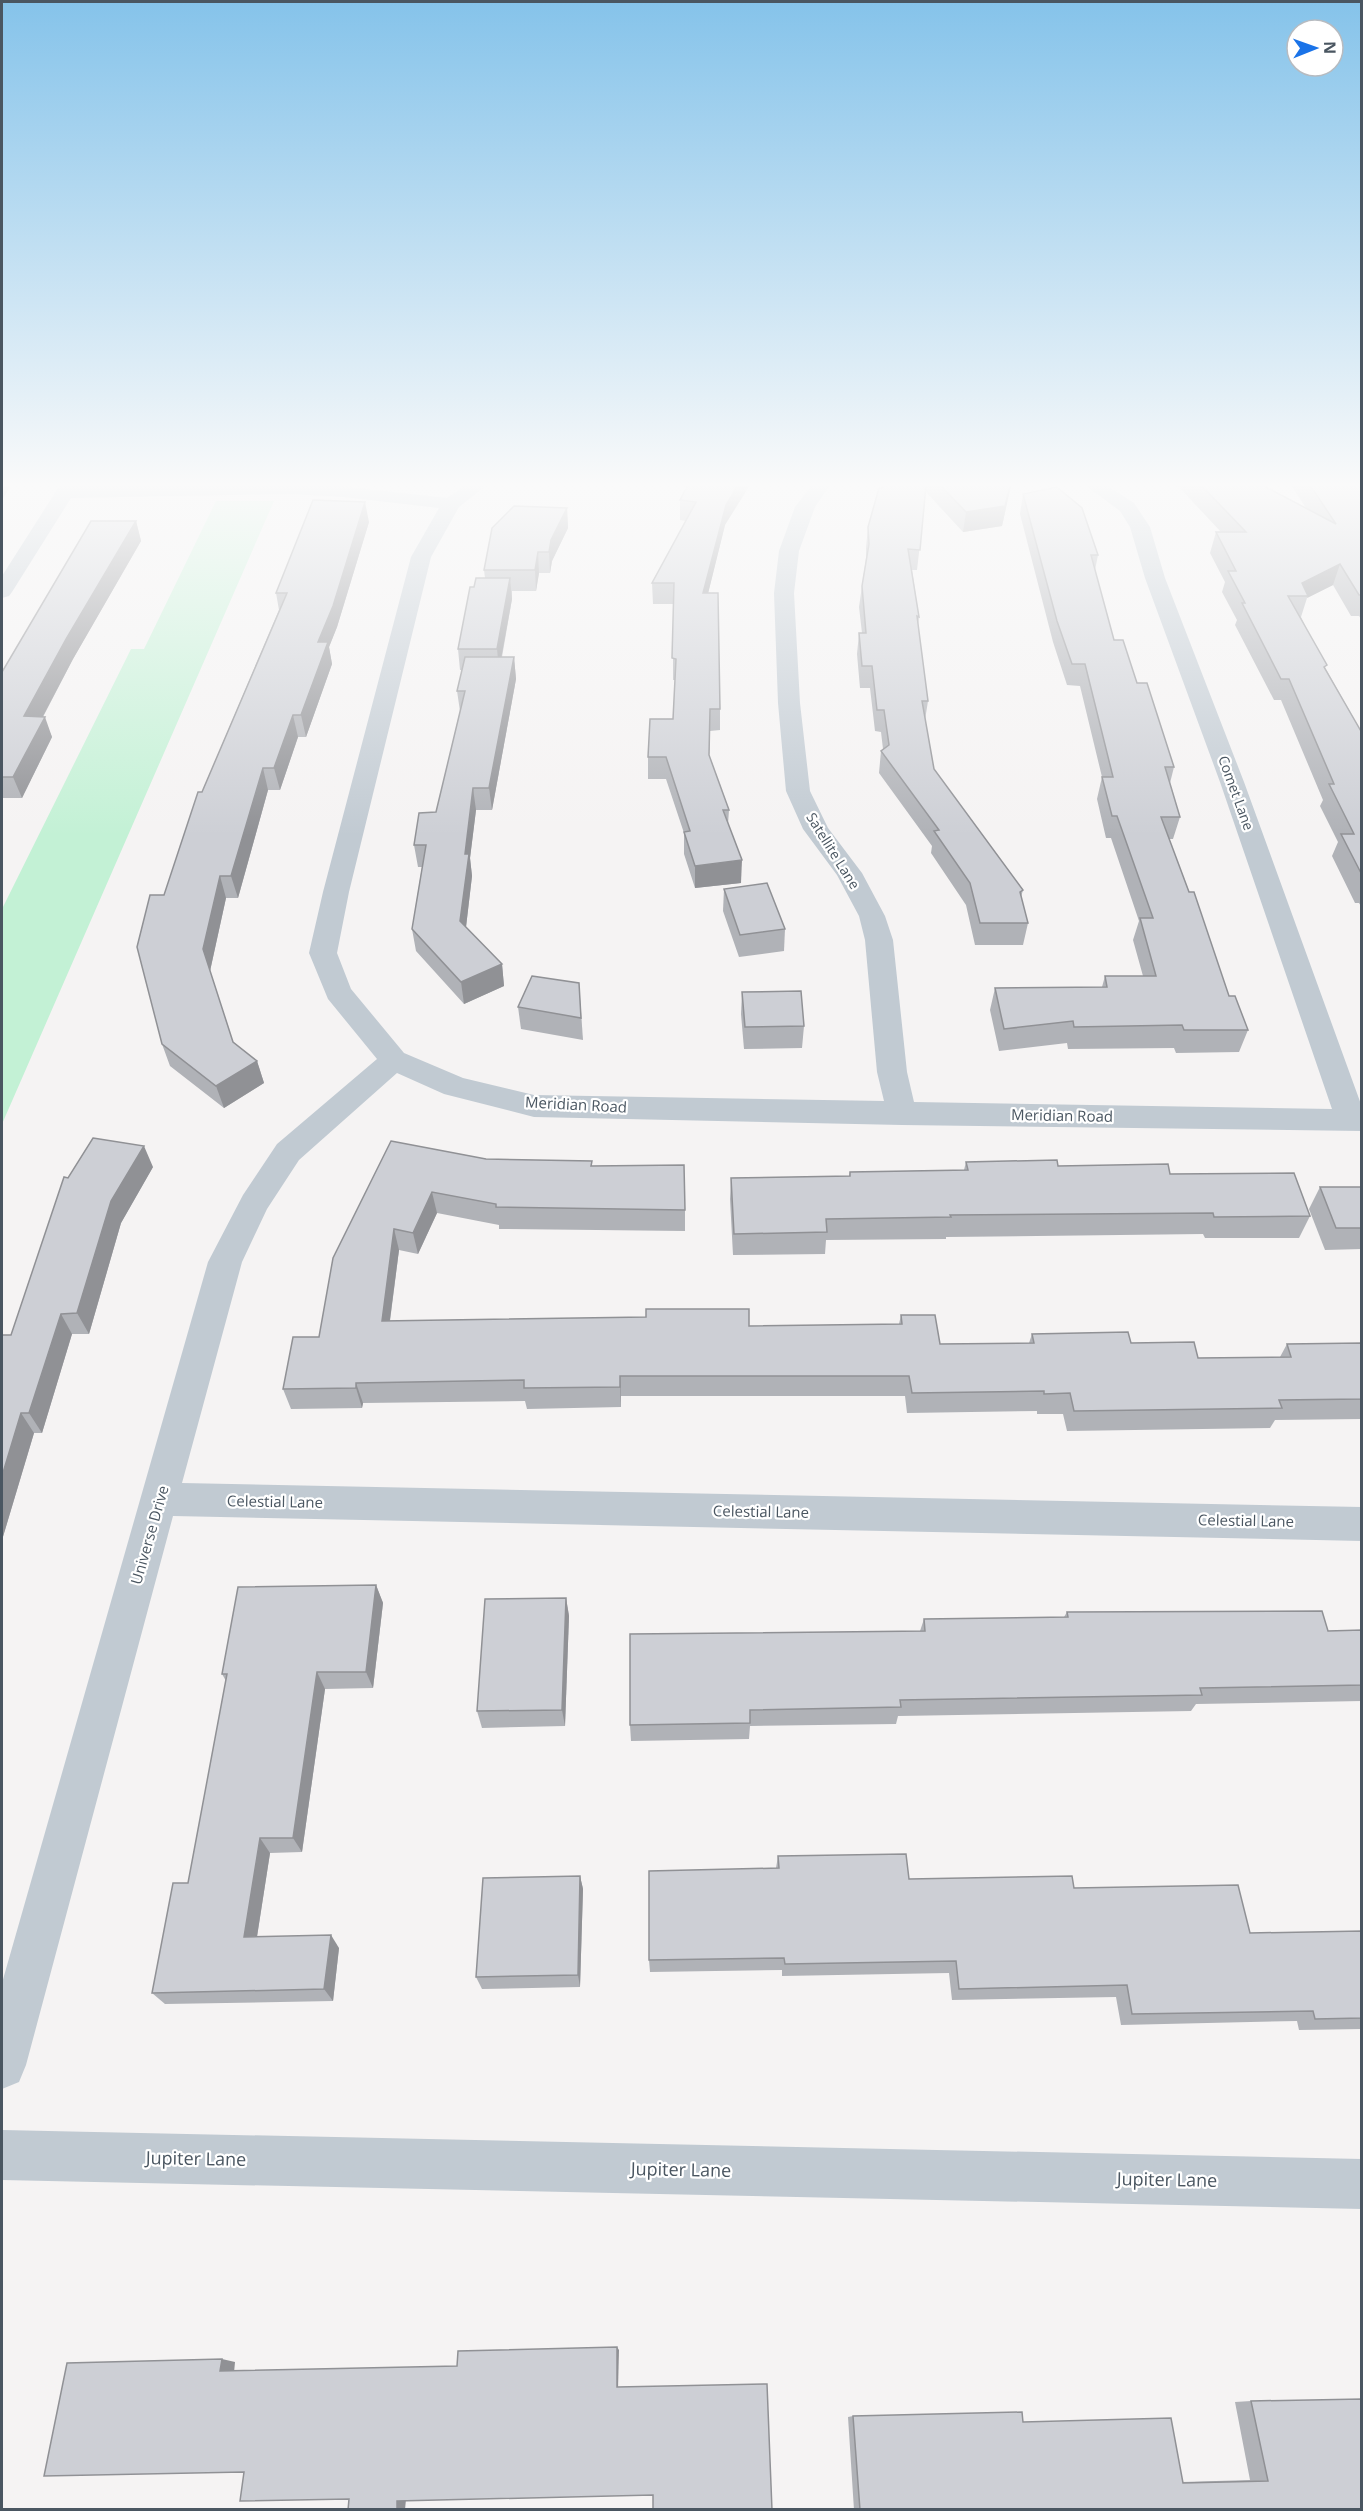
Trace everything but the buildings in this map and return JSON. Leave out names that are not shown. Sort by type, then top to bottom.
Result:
[{"type":"street","name":"Meridian Road","points":[[410,602],[336,892],[323,953],[338,992],[394,1060],[455,1087],[534,1106],[1356,1120]]},
{"type":"street","name":"Satellite Lane","points":[[784,602],[789,703],[798,791],[816,829],[849,873],[872,916],[879,940],[892,1072],[902,1114]]},
{"type":"street","name":"Comet Lane","points":[[1164,602],[1356,1120]]},
{"type":"street","name":"Universe Drive","points":[[2,2065],[225,1262],[254,1204],[288,1152],[394,1060]]},
{"type":"street","name":"Celestial Lane","points":[[159,1499],[1362,1524]]},
{"type":"street","name":"Jupiter Lane","points":[[2,2155],[1362,2184]]},
{"type":"green space","points":[[167,602],[230,602],[2,1124],[2,909],[131,649],[144,649]]}]
